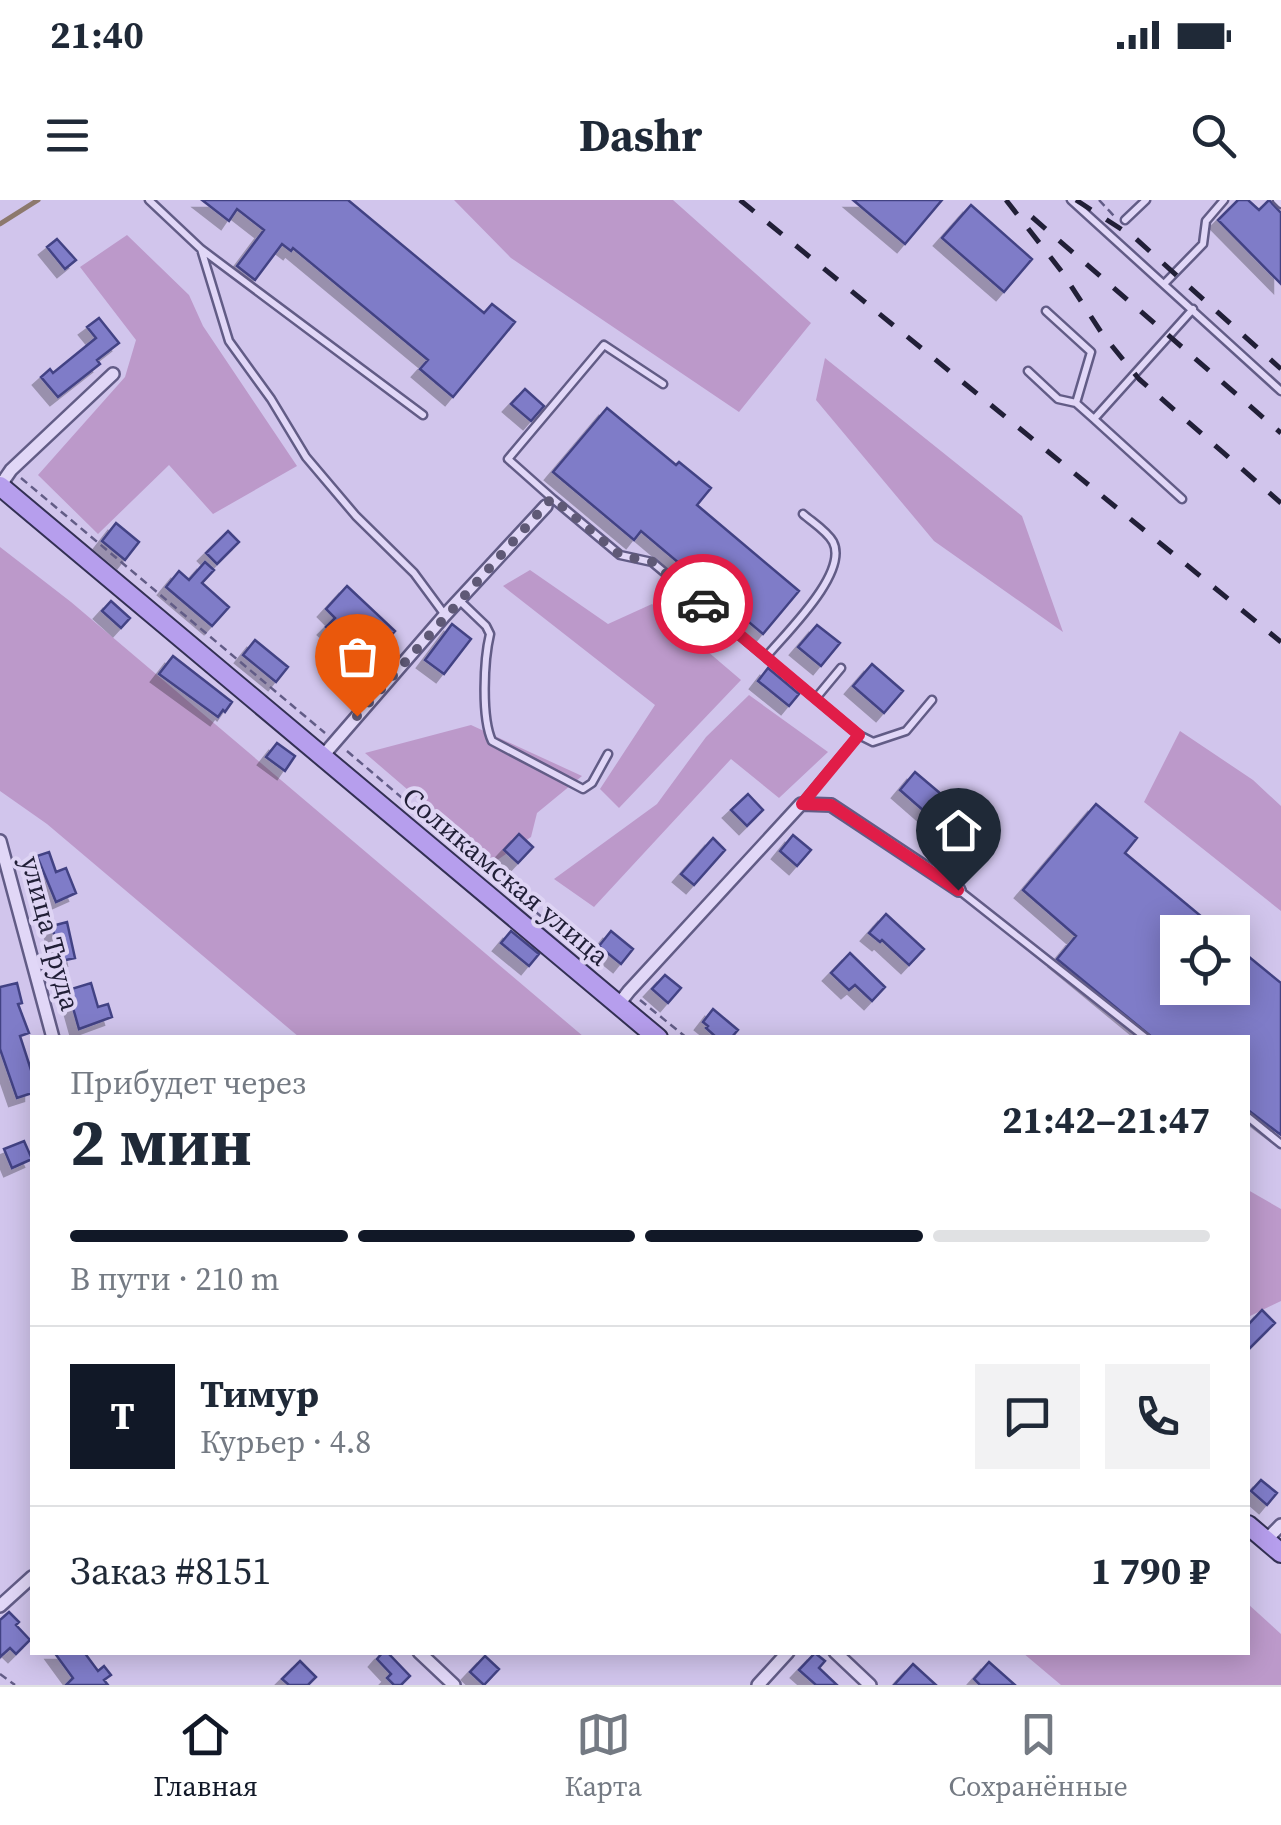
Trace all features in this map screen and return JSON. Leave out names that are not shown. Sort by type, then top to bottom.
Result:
[{"type":"main road","name":"Соликамская улица","points":[[4,480],[321,758],[623,998],[655,1035]]},
{"type":"main road","points":[[1250,1527],[1281,1554]]},
{"type":"street","points":[[4,480],[113,374]]},
{"type":"street","points":[[321,758],[550,502]]},
{"type":"street","points":[[623,998],[802,804],[831,805],[958,890]]},
{"type":"street","name":"улица Труда","points":[[0,841],[53,1035]]},
{"type":"street","points":[[1266,1540],[1281,1524]]},
{"type":"street","points":[[0,1606],[30,1579]]},
{"type":"street","points":[[422,1655],[454,1685]]},
{"type":"street","points":[[758,1685],[785,1655]]},
{"type":"street","points":[[838,1655],[870,1685]]},
{"type":"lane","points":[[149,200],[201,249],[423,415]]},
{"type":"lane","points":[[1071,200],[1281,391]]},
{"type":"lane","points":[[1126,220],[1146,200]]},
{"type":"lane","points":[[1165,283],[1203,244],[1206,221],[1224,200]]},
{"type":"lane","points":[[201,249],[229,341],[306,457],[356,516],[414,574],[445,615]]},
{"type":"lane","points":[[1094,419],[1193,309]]},
{"type":"lane","points":[[1046,310],[1090,352],[1076,402]]},
{"type":"lane","points":[[663,384],[604,345],[508,459],[550,502],[620,555],[652,562],[859,735],[873,742],[906,731],[932,700]]},
{"type":"lane","points":[[1028,371],[1058,399],[1076,402],[1182,499]]},
{"type":"lane","points":[[766,656],[824,586],[832,570],[832,541],[803,514]]},
{"type":"lane","points":[[459,600],[490,634],[485,650],[492,741],[583,789],[592,783],[608,754]]},
{"type":"lane","points":[[816,698],[842,668]]},
{"type":"lane","points":[[802,804],[859,735]]},
{"type":"lane","points":[[958,890],[1142,1035]]},
{"type":"lane","points":[[1250,1119],[1281,1144]]},
{"type":"path","points":[[1099,200],[1115,217],[1126,220]]},
{"type":"path","points":[[4,480],[335,742],[586,954]]},
{"type":"path","points":[[623,998],[682,1035]]},
{"type":"path","points":[[0,1674],[15,1685]]},
{"type":"shaded area","points":[[454,200],[673,200],[811,323],[739,412],[511,258]]},
{"type":"shaded area","points":[[127,235],[189,295],[203,326],[297,466],[213,514],[169,465],[98,534],[38,475],[125,377],[136,340],[80,267]]},
{"type":"shaded area","points":[[825,358],[1022,516],[1063,632],[934,541],[816,400]]},
{"type":"shaded area","points":[[0,547],[71,602],[582,1035],[297,1035],[47,824],[0,791]]},
{"type":"shaded area","points":[[530,570],[608,624],[652,604],[741,680],[619,808],[600,789],[655,705],[503,586]]},
{"type":"shaded area","points":[[749,695],[828,752],[779,798],[731,759],[594,907],[554,879],[657,804],[706,737]]},
{"type":"shaded area","points":[[471,725],[582,776],[537,813],[531,837],[493,863],[365,753]]},
{"type":"shaded area","points":[[1180,731],[1253,780],[1281,806],[1281,911],[1144,802]]},
{"type":"shaded area","points":[[1250,1191],[1281,1209],[1281,1301],[1250,1316]]},
{"type":"shaded area","points":[[1250,1606],[1281,1634],[1281,1685],[1061,1685],[1025,1655],[1250,1655]]},
{"type":"building","points":[[202,200],[348,200],[484,313],[492,304],[515,322],[453,397],[420,369],[428,360],[293,248],[291,251],[282,244],[255,280],[237,266],[264,230],[237,209],[229,221]]},
{"type":"building","points":[[853,200],[942,200],[905,244]]},
{"type":"building","points":[[1238,200],[1248,200],[1259,210],[1269,200],[1281,213],[1281,284],[1218,220]]},
{"type":"building","points":[[971,205],[1032,259],[1004,292],[942,238]]},
{"type":"building","points":[[57,239],[76,260],[65,269],[47,247]]},
{"type":"building","points":[[99,318],[119,343],[97,360],[100,364],[58,397],[41,377],[50,369],[53,373],[96,338],[87,327]]},
{"type":"building","points":[[525,389],[544,406],[531,421],[511,404]]},
{"type":"building","points":[[607,408],[676,465],[679,462],[711,488],[697,505],[799,591],[763,634],[641,531],[634,540],[553,472]]},
{"type":"building","points":[[116,523],[139,542],[125,560],[102,541]]},
{"type":"building","points":[[228,531],[239,542],[217,564],[206,553]]},
{"type":"building","points":[[205,562],[214,570],[202,583],[229,607],[212,626],[166,587],[179,571],[189,580]]},
{"type":"building","points":[[347,586],[395,631],[366,663],[326,627],[335,618],[326,609]]},
{"type":"building","points":[[111,601],[130,618],[121,628],[102,611]]},
{"type":"building","points":[[452,624],[471,639],[444,674],[425,660]]},
{"type":"building","points":[[817,625],[840,643],[821,666],[798,647]]},
{"type":"building","points":[[255,640],[288,667],[276,682],[243,655]]},
{"type":"building","points":[[173,656],[232,702],[225,712],[218,717],[159,674]]},
{"type":"building","points":[[872,664],[903,691],[884,713],[853,686]]},
{"type":"building","points":[[768,668],[799,694],[789,706],[758,681]]},
{"type":"building","points":[[277,743],[295,756],[285,771],[266,757]]},
{"type":"building","points":[[915,772],[987,833],[967,856],[936,830],[940,825],[900,790]]},
{"type":"building","points":[[748,794],[763,810],[747,826],[731,810]]},
{"type":"building","points":[[1096,804],[1137,838],[1125,853],[1200,915],[1160,915],[1160,1005],[1250,1005],[1250,958],[1281,983],[1281,1135],[1250,1112],[1250,1035],[1149,1035],[1057,959],[1076,936],[1023,890]]},
{"type":"building","points":[[519,834],[533,847],[518,863],[504,850]]},
{"type":"building","points":[[793,835],[811,850],[797,866],[780,851]]},
{"type":"building","points":[[713,838],[725,850],[694,885],[681,874]]},
{"type":"building","points":[[49,852],[56,872],[66,868],[76,893],[56,902],[37,856]]},
{"type":"building","points":[[886,914],[924,949],[909,965],[869,933]]},
{"type":"building","points":[[67,922],[75,958],[61,961],[52,926]]},
{"type":"building","points":[[511,931],[539,954],[529,966],[501,943]]},
{"type":"building","points":[[611,931],[633,949],[621,964],[599,946]]},
{"type":"building","points":[[850,953],[885,987],[872,1001],[855,985],[849,990],[831,973]]},
{"type":"building","points":[[665,975],[681,988],[668,1003],[652,989]]},
{"type":"building","points":[[17,983],[22,1003],[18,1004],[29,1033],[20,1036],[30,1067],[30,1094],[17,1098],[0,1049],[0,987]]},
{"type":"building","points":[[91,983],[98,1007],[108,1004],[112,1017],[79,1029],[68,990]]},
{"type":"building","points":[[713,1009],[738,1030],[734,1035],[714,1035],[703,1022]]},
{"type":"building","points":[[24,1141],[30,1160],[12,1168],[4,1149]]},
{"type":"building","points":[[1262,1310],[1275,1323],[1250,1348],[1250,1323]]},
{"type":"building","points":[[1261,1480],[1277,1493],[1267,1505],[1251,1491]]},
{"type":"building","points":[[9,1612],[30,1640],[16,1654],[10,1648],[0,1657],[0,1620]]},
{"type":"building","points":[[56,1655],[86,1655],[98,1671],[104,1666],[111,1675],[104,1680],[108,1685],[66,1685],[73,1678]]},
{"type":"building","points":[[390,1655],[410,1676],[401,1685],[394,1685],[387,1678],[391,1674],[377,1659]]},
{"type":"building","points":[[818,1655],[825,1661],[819,1668],[837,1685],[816,1685],[799,1670]]},
{"type":"building","points":[[485,1656],[499,1669],[484,1685],[470,1672]]},
{"type":"building","points":[[300,1661],[316,1677],[308,1685],[289,1685],[282,1679]]},
{"type":"building","points":[[989,1662],[1015,1685],[980,1685],[974,1679]]},
{"type":"building","points":[[913,1664],[936,1685],[894,1685]]},
{"type":"waterway","points":[[0,224],[38,200]]},
{"type":"railway","points":[[740,200],[1281,642]]},
{"type":"railway","points":[[1006,200],[1139,379],[1281,503]]},
{"type":"railway","points":[[1076,200],[1135,238],[1281,369]]},
{"type":"railway","points":[[1032,217],[1281,433]]},
{"type":"way so far","points":[[357,716],[552,498],[620,555],[652,562],[703,604]]},
{"type":"route","points":[[703,604],[859,735],[802,804],[831,805],[958,890]]}]
